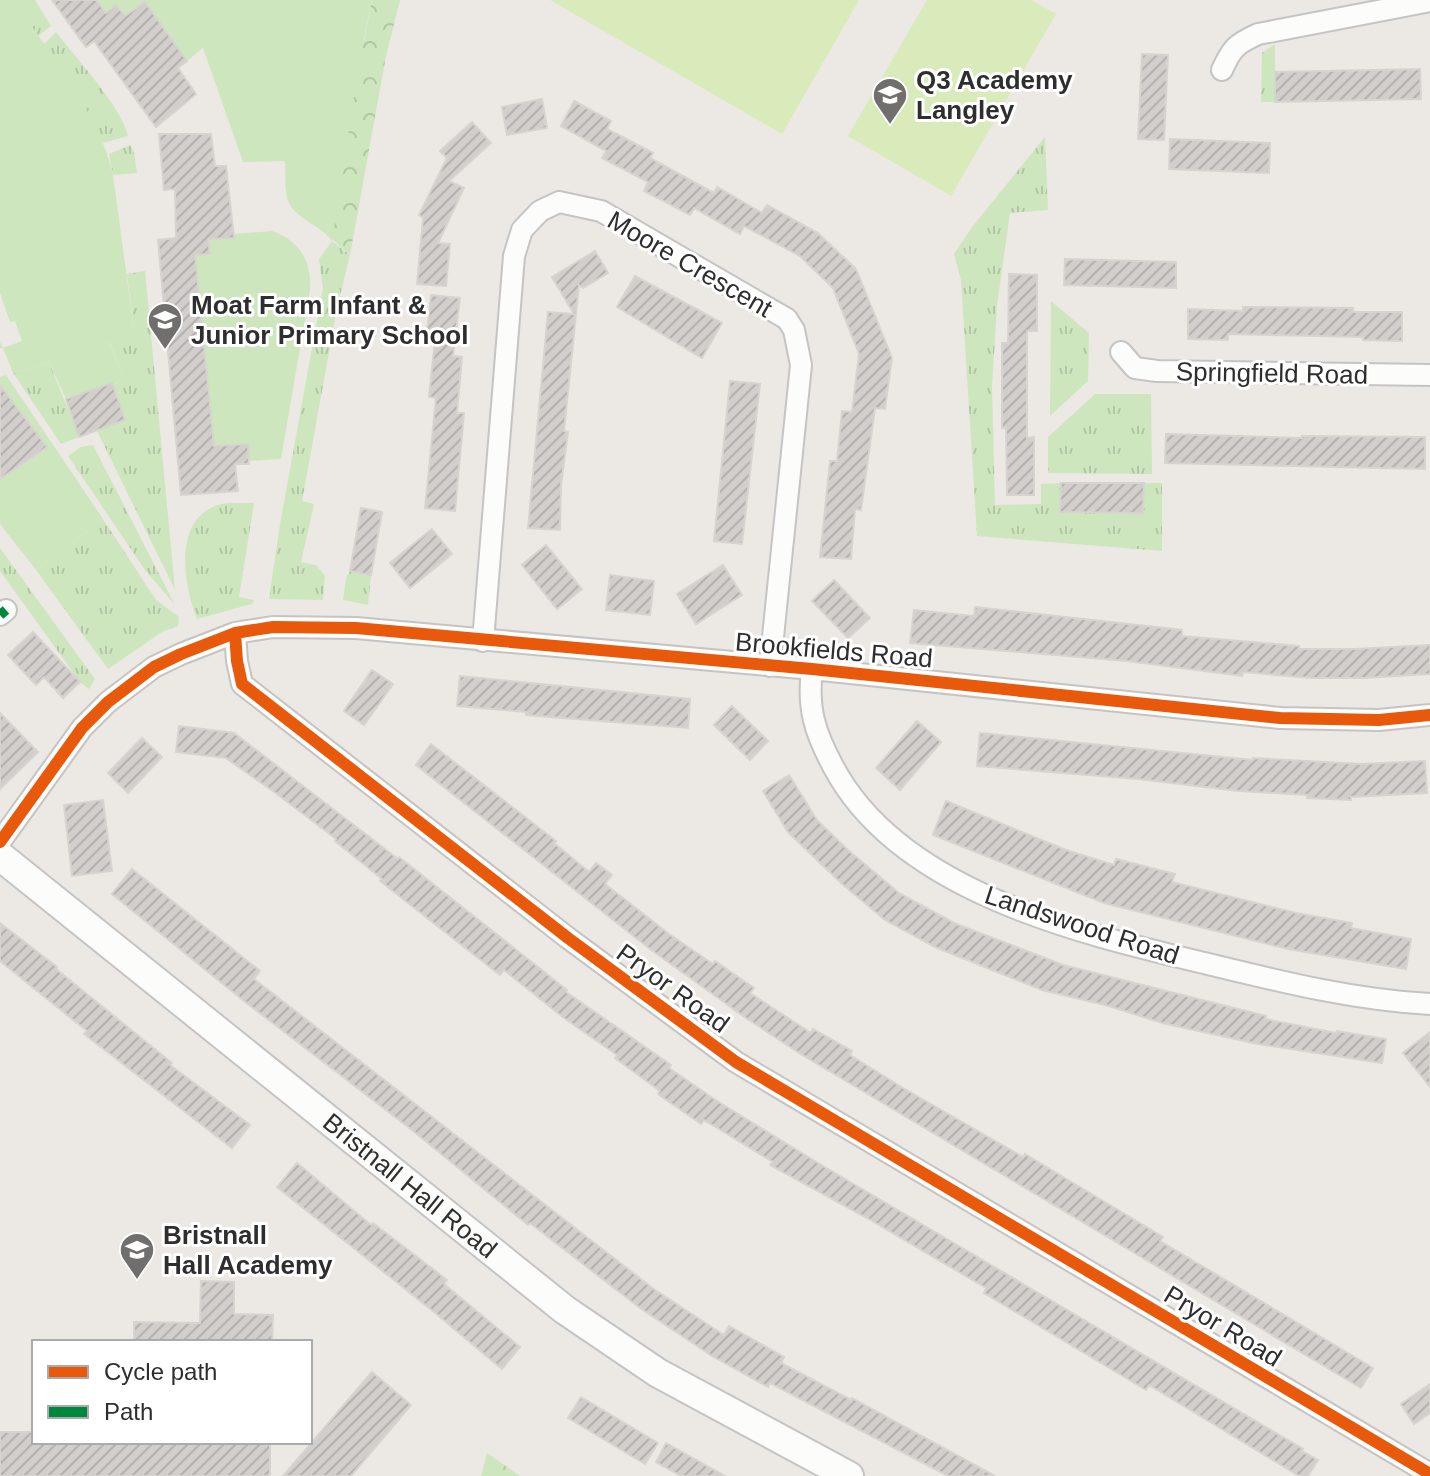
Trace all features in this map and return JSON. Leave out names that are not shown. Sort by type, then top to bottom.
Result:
[{"type":"street","points":[[1222,70],[1230,51],[1241,41],[1258,34],[1430,1]]},
{"type":"street","name":"Moore Crescent","points":[[483,641],[514,256],[522,230],[540,211],[559,202],[601,211],[787,319],[794,330],[801,365],[770,666]]},
{"type":"street","name":"Springfield Road","points":[[1121,352],[1135,368],[1157,371],[1430,375]]},
{"type":"street","name":"Brookfields Road","points":[[235,633],[273,627],[329,626],[812,669],[1280,718],[1379,720],[1430,715]]},
{"type":"street","points":[[0,842],[82,728],[108,702],[154,667],[235,633]]},
{"type":"street","name":"Pryor Road","points":[[235,633],[242,684],[568,938],[736,1062],[1430,1474]]},
{"type":"street","name":"Landswood Road","points":[[812,669],[809,704],[815,727],[839,778],[867,813],[893,837],[921,860],[964,886],[1050,920],[1158,953],[1301,986],[1373,999],[1430,1004]]},
{"type":"street","name":"Bristnall Hall Road","points":[[0,856],[565,1310],[658,1373],[833,1472]]},
{"type":"green space","points":[[0,0],[15,0],[72,85],[97,130],[113,175],[134,330],[109,342],[123,377],[113,386],[112,383],[66,399],[49,362],[13,373],[3,348],[22,341],[15,321],[10,322],[0,293]]},
{"type":"green space","points":[[15,0],[35,0],[51,26],[37,37]]},
{"type":"green space","points":[[96,0],[372,0],[360,57],[332,241],[291,207],[286,191],[285,161],[243,162],[203,48],[187,61],[145,3],[125,16],[116,5],[106,13]]},
{"type":"green space","points":[[372,0],[400,0],[386,56],[350,255],[293,208],[288,199],[285,161],[364,41]]},
{"type":"green space","points":[[550,0],[859,0],[782,134]]},
{"type":"green space","points":[[927,0],[1031,0],[1056,14],[951,196],[848,136]]},
{"type":"green space","points":[[56,32],[108,97],[128,136],[103,143],[44,44]]},
{"type":"green space","points":[[1275,44],[1275,102],[1261,102],[1262,53]]},
{"type":"green space","points":[[1045,137],[1048,210],[1010,213],[997,305],[992,387],[995,505],[1041,504],[1041,484],[1061,483],[1061,512],[1143,513],[1144,483],[1162,483],[1162,551],[977,536],[961,280],[954,254]]},
{"type":"green space","points":[[130,145],[137,173],[113,175],[109,154]]},
{"type":"green space","points":[[272,231],[290,240],[302,253],[309,270],[310,290],[281,459],[249,461],[247,444],[214,446],[195,255],[209,254],[208,239]]},
{"type":"green space","points":[[332,241],[350,255],[337,308],[302,501],[314,504],[301,562],[316,565],[325,576],[323,600],[269,599],[323,288],[319,259]]},
{"type":"green space","points":[[145,271],[175,590],[97,431],[125,420],[113,386],[123,377],[109,341],[134,330],[127,274]]},
{"type":"green space","points":[[1051,301],[1089,333],[1088,381],[1050,416]]},
{"type":"green space","points":[[49,362],[79,437],[61,444],[13,373]]},
{"type":"green space","points":[[6,375],[103,519],[36,570],[0,524],[0,479],[46,447],[0,394],[0,377]]},
{"type":"green space","points":[[1095,394],[1151,394],[1152,474],[1048,473],[1048,437]]},
{"type":"green space","points":[[93,445],[175,605],[145,570],[68,456],[81,447]]},
{"type":"green space","points":[[227,503],[254,503],[239,597],[254,600],[252,604],[197,619],[185,568],[189,533],[197,519],[209,509]]},
{"type":"green space","points":[[103,519],[156,600],[179,617],[178,626],[162,632],[108,669],[36,570]]},
{"type":"green space","points":[[0,548],[95,679],[89,689],[80,682],[0,571]]},
{"type":"green space","points":[[350,571],[371,575],[368,605],[343,600]]},
{"type":"green space","points":[[487,1453],[520,1476],[481,1476]]},
{"type":"building","points":[[52,0],[96,0],[106,13],[116,5],[125,16],[145,2],[187,61],[178,68],[196,94],[156,127],[94,41],[86,47]]},
{"type":"building","points":[[1142,54],[1168,55],[1164,140],[1138,139]]},
{"type":"building","points":[[1420,69],[1421,99],[1275,102],[1275,72]]},
{"type":"building","points":[[542,99],[547,128],[507,135],[502,107]]},
{"type":"building","points":[[574,101],[611,121],[607,129],[653,153],[650,158],[714,193],[717,187],[762,213],[767,205],[818,233],[856,269],[892,358],[885,409],[875,408],[861,510],[855,509],[851,559],[820,557],[830,461],[837,461],[842,411],[852,412],[859,354],[833,288],[800,256],[744,226],[740,234],[694,208],[690,215],[644,191],[648,182],[602,158],[606,151],[561,126]]},
{"type":"building","points":[[472,122],[491,143],[449,181],[464,188],[438,243],[450,244],[446,286],[417,284],[423,218],[419,215],[447,158],[440,151]]},
{"type":"building","points":[[159,134],[211,134],[215,166],[226,166],[234,238],[208,239],[210,254],[195,255],[214,446],[248,444],[249,464],[235,464],[238,491],[181,495],[158,240],[176,238],[175,189],[164,190]]},
{"type":"building","points":[[1170,139],[1270,143],[1269,173],[1169,169]]},
{"type":"building","points":[[595,251],[608,273],[583,288],[579,285],[564,431],[568,432],[561,485],[560,530],[528,528],[548,312],[574,314],[552,277]]},
{"type":"building","points":[[1065,259],[1176,262],[1176,288],[1064,285]]},
{"type":"building","points":[[1009,274],[1037,275],[1037,331],[1027,331],[1027,438],[1034,437],[1034,495],[1007,495],[1006,428],[1002,428],[1002,343],[1008,343]]},
{"type":"building","points":[[635,276],[722,323],[702,358],[617,307]]},
{"type":"building","points":[[431,295],[460,298],[453,356],[462,357],[457,413],[464,413],[455,511],[425,508],[436,398],[429,397],[435,340],[426,339]]},
{"type":"building","points":[[1243,307],[1353,308],[1353,312],[1402,312],[1402,341],[1363,340],[1363,337],[1228,334],[1228,340],[1188,339],[1188,309],[1243,311]]},
{"type":"building","points":[[730,381],[760,384],[742,544],[714,541]]},
{"type":"building","points":[[112,383],[125,420],[79,437],[66,399]]},
{"type":"building","points":[[0,385],[47,447],[0,479]]},
{"type":"building","points":[[1166,434],[1302,438],[1425,437],[1425,469],[1165,463]]},
{"type":"building","points":[[1061,483],[1144,483],[1143,513],[1060,512]]},
{"type":"building","points":[[361,508],[382,512],[371,575],[350,571]]},
{"type":"building","points":[[432,529],[452,554],[410,588],[390,563]]},
{"type":"building","points":[[546,545],[582,589],[557,609],[522,565]]},
{"type":"building","points":[[723,565],[742,595],[696,624],[677,594]]},
{"type":"building","points":[[610,575],[654,581],[650,615],[606,610]]},
{"type":"building","points":[[834,580],[870,618],[848,638],[812,601]]},
{"type":"building","points":[[975,607],[1182,630],[1182,636],[1299,646],[1299,649],[1430,645],[1430,674],[1310,678],[1243,672],[1242,676],[1127,661],[910,643],[914,610],[974,616]]},
{"type":"building","points":[[33,632],[80,682],[63,698],[44,677],[36,685],[8,655]]},
{"type":"building","points":[[372,670],[393,684],[364,725],[344,711]]},
{"type":"building","points":[[460,676],[690,699],[688,728],[526,715],[526,712],[457,706]]},
{"type":"building","points":[[732,706],[768,741],[750,760],[714,725]]},
{"type":"building","points":[[0,713],[38,752],[0,789]]},
{"type":"building","points":[[917,721],[941,742],[900,790],[876,768]]},
{"type":"building","points":[[179,726],[234,733],[399,857],[566,992],[671,1065],[669,1068],[823,1166],[1303,1449],[1318,1460],[1308,1476],[1299,1476],[1149,1385],[1146,1390],[984,1293],[986,1288],[770,1165],[773,1162],[704,1120],[701,1124],[658,1094],[660,1091],[615,1058],[617,1055],[504,970],[500,975],[464,947],[380,881],[382,879],[336,839],[277,794],[226,758],[176,752]]},
{"type":"building","points":[[980,733],[1253,760],[1361,764],[1425,761],[1427,793],[1351,797],[1351,800],[1307,798],[1307,795],[977,766]]},
{"type":"building","points":[[142,738],[162,757],[128,793],[108,773]]},
{"type":"building","points":[[431,744],[556,841],[554,843],[589,872],[596,863],[612,875],[605,884],[669,934],[754,988],[750,993],[811,1033],[813,1029],[852,1051],[850,1055],[903,1088],[1023,1157],[1025,1154],[1163,1237],[1160,1241],[1373,1368],[1361,1388],[799,1053],[746,1018],[650,949],[416,765]]},
{"type":"building","points":[[789,775],[817,820],[849,851],[899,893],[954,923],[1063,965],[1266,1016],[1265,1019],[1386,1039],[1382,1063],[1258,1044],[1162,1023],[1042,990],[935,947],[885,920],[788,832],[763,791]]},
{"type":"building","points":[[103,800],[112,871],[72,876],[64,805]]},
{"type":"building","points":[[946,801],[1066,850],[1114,865],[1116,859],[1175,874],[1172,882],[1296,913],[1352,923],[1351,928],[1411,939],[1406,969],[1288,949],[1104,903],[933,835]]},
{"type":"building","points":[[132,869],[260,971],[254,979],[655,1290],[724,1335],[729,1326],[784,1357],[781,1363],[995,1476],[948,1476],[770,1383],[768,1387],[712,1356],[640,1308],[530,1223],[528,1225],[112,894]]},
{"type":"building","points":[[0,923],[172,1063],[170,1065],[250,1125],[232,1148],[84,1034],[87,1031],[0,961]]},
{"type":"building","points":[[1430,1032],[1430,1087],[1403,1053]]},
{"type":"building","points":[[297,1163],[371,1225],[373,1223],[447,1280],[444,1284],[520,1347],[502,1369],[277,1187]]},
{"type":"building","points":[[201,1281],[234,1282],[234,1314],[273,1315],[272,1340],[134,1340],[134,1322],[200,1323]]},
{"type":"building","points":[[372,1372],[411,1405],[351,1476],[283,1476]]},
{"type":"building","points":[[1430,1384],[1430,1413],[1414,1424],[1401,1404]]},
{"type":"building","points":[[581,1397],[658,1443],[645,1464],[568,1418]]},
{"type":"building","points":[[0,1432],[32,1432],[32,1444],[270,1444],[270,1476],[0,1476]]},
{"type":"building","points":[[666,1443],[725,1476],[681,1476],[656,1462]]},
{"type":"marked path","points":[[0,615],[6,610]]},
{"type":"cycle path","points":[[0,842],[82,728],[108,702],[154,667],[181,654],[235,633],[273,627],[356,628],[812,669],[1280,718],[1379,720],[1430,715]]},
{"type":"cycle path","points":[[235,633],[242,684],[568,938],[736,1062],[1430,1474]]},
{"type":"place","name":"Q3 Academy Langley","points":[[890,126]]},
{"type":"place","name":"Moat Farm Infant & Junior Primary School","points":[[165,351]]},
{"type":"place","name":"Bristnall Hall Academy","points":[[137,1281]]}]
